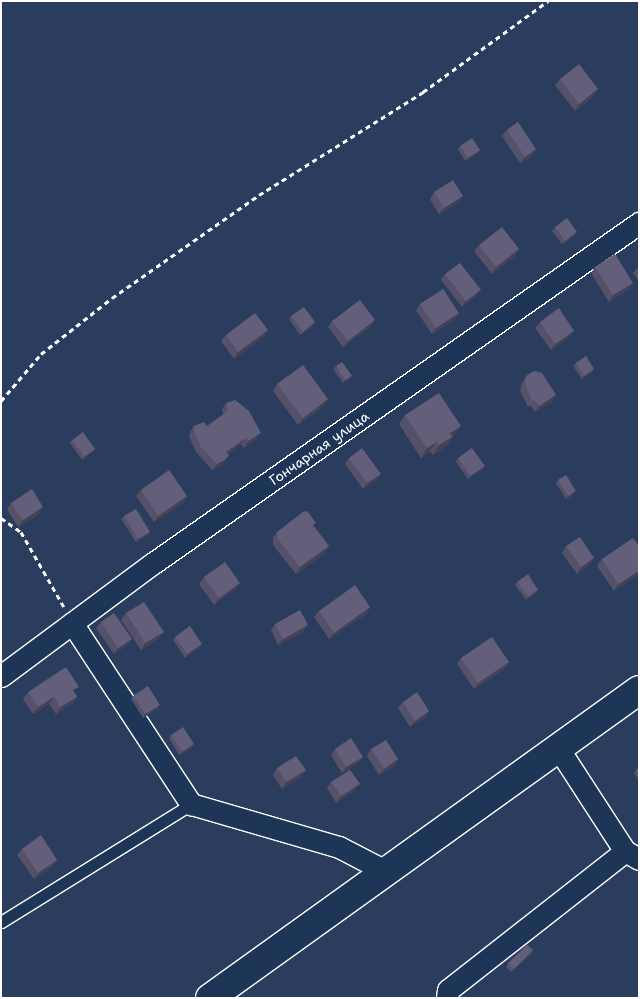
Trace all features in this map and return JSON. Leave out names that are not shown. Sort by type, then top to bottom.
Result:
[{"type":"main road","points":[[210,998],[639,690]]},
{"type":"street","name":"Гончарная улица","points":[[1,676],[72,623],[639,223]]},
{"type":"street","points":[[72,623],[191,804],[339,847],[387,872]]},
{"type":"street","points":[[447,998],[448,990],[632,855],[558,748]]},
{"type":"lane","points":[[1,922],[191,804]]},
{"type":"path","points":[[1,401],[41,354],[112,298],[259,195],[423,92],[548,1]]},
{"type":"path","points":[[1,518],[21,532],[72,623]]},
{"type":"building","points":[[579,64],[598,89],[579,104],[560,79]]},
{"type":"building","points":[[518,122],[536,149],[525,157],[507,130]]},
{"type":"building","points":[[472,138],[480,150],[468,158],[460,146]]},
{"type":"building","points":[[453,180],[463,196],[444,208],[434,192]]},
{"type":"building","points":[[567,218],[577,232],[565,241],[555,227]]},
{"type":"building","points":[[502,227],[519,249],[496,267],[479,245]]},
{"type":"building","points":[[615,254],[633,283],[613,295],[595,267]]},
{"type":"building","points":[[460,263],[481,290],[466,301],[445,274]]},
{"type":"building","points":[[443,289],[459,313],[436,328],[420,304]]},
{"type":"building","points":[[360,300],[375,320],[348,341],[332,321]]},
{"type":"building","points":[[304,307],[315,322],[303,332],[291,316]]},
{"type":"building","points":[[559,308],[574,331],[555,344],[540,322]]},
{"type":"building","points":[[255,313],[268,330],[238,352],[226,335]]},
{"type":"building","points":[[586,356],[594,369],[584,376],[576,363]]},
{"type":"building","points":[[342,362],[352,376],[345,380],[336,366]]},
{"type":"building","points":[[303,365],[328,399],[303,418],[277,384]]},
{"type":"building","points":[[534,371],[542,373],[556,395],[539,406],[534,399],[532,401],[525,384],[526,376]]},
{"type":"building","points":[[439,393],[461,426],[450,433],[452,437],[439,445],[437,442],[427,448],[405,415]]},
{"type":"building","points":[[235,400],[249,411],[261,433],[248,441],[246,438],[226,452],[229,455],[225,460],[217,464],[200,446],[194,426],[204,422],[207,426],[228,411],[226,403]]},
{"type":"building","points":[[83,432],[95,449],[84,457],[72,440]]},
{"type":"building","points":[[362,448],[381,474],[367,483],[349,458]]},
{"type":"building","points":[[472,448],[485,466],[470,476],[458,458]]},
{"type":"building","points":[[169,470],[187,496],[158,516],[141,490]]},
{"type":"building","points":[[566,475],[576,491],[568,496],[558,480]]},
{"type":"building","points":[[32,489],[43,507],[23,520],[11,503]]},
{"type":"building","points":[[136,509],[150,532],[138,539],[124,516]]},
{"type":"building","points":[[304,511],[308,512],[316,523],[313,525],[329,546],[300,567],[278,539],[277,532]]},
{"type":"building","points":[[580,537],[594,558],[581,567],[566,546]]},
{"type":"building","points":[[633,538],[639,546],[639,571],[618,584],[602,559]]},
{"type":"building","points":[[225,562],[240,583],[219,598],[204,577]]},
{"type":"building","points":[[528,574],[538,590],[528,597],[517,582]]},
{"type":"building","points":[[355,585],[370,607],[334,633],[319,611]]},
{"type":"building","points":[[144,602],[164,632],[145,643],[126,613]]},
{"type":"building","points":[[300,610],[308,625],[283,639],[275,624]]},
{"type":"building","points":[[114,613],[132,639],[118,648],[101,622]]},
{"type":"building","points":[[190,626],[202,644],[187,654],[175,637]]},
{"type":"building","points":[[492,637],[509,662],[478,683],[461,658]]},
{"type":"building","points":[[66,667],[79,687],[73,690],[77,697],[60,707],[54,697],[38,707],[28,692]]},
{"type":"building","points":[[148,686],[160,705],[145,714],[133,696]]},
{"type":"building","points":[[417,692],[429,711],[415,721],[403,702]]},
{"type":"building","points":[[183,727],[194,744],[182,752],[171,735]]},
{"type":"building","points":[[351,738],[363,757],[346,767],[335,749]]},
{"type":"building","points":[[386,740],[398,759],[384,769],[371,749]]},
{"type":"building","points":[[296,756],[306,770],[286,782],[277,768]]},
{"type":"building","points":[[350,770],[360,784],[341,796],[331,782]]},
{"type":"building","points":[[41,835],[57,860],[38,873],[22,849]]},
{"type":"building","points":[[527,945],[533,950],[514,969],[508,963]]}]
